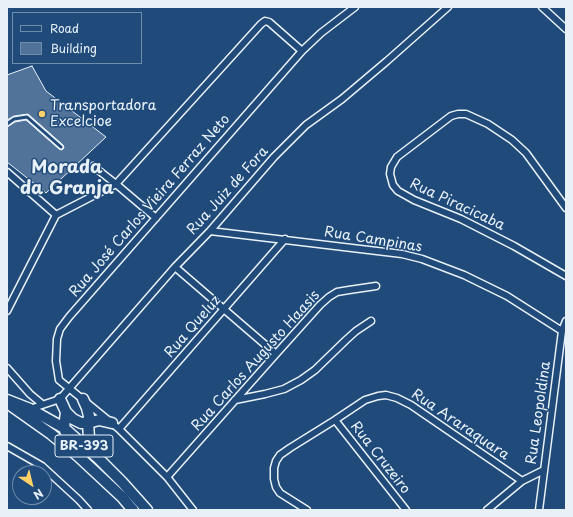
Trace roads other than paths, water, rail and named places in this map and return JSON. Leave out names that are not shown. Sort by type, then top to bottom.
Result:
[{"type":"main road","points":[[60,399],[66,412],[81,423],[99,420],[116,426]]},
{"type":"main road","points":[[83,400],[89,416],[89,438],[98,458]]},
{"type":"main road","name":"BR-393","points":[[7,401],[30,409],[64,428],[98,458],[147,510]]},
{"type":"main road","name":"BR-393","points":[[7,401],[78,456],[122,497],[133,510]]},
{"type":"main road","points":[[66,412],[64,428],[67,436],[110,477],[118,488],[122,497]]},
{"type":"street","name":"Rua José Carlos Vieira Ferraz Neto","points":[[193,510],[167,477],[116,426],[59,380],[56,361],[56,347],[60,329],[302,51],[321,33],[355,7]]},
{"type":"street","name":"Rua Juiz de Fora","points":[[30,409],[60,399],[175,267],[210,231],[274,157],[306,125],[388,61],[448,7]]},
{"type":"street","points":[[542,7],[566,29]]},
{"type":"street","points":[[7,311],[56,215],[116,184],[264,22],[269,22],[302,51]]},
{"type":"street","name":"Rua Piracicaba","points":[[566,208],[526,153],[512,140],[488,124],[466,114],[451,116],[402,153],[391,167],[390,174],[393,185],[398,191],[414,200],[461,219],[514,246],[566,276]]},
{"type":"street","points":[[93,166],[156,218]]},
{"type":"street","points":[[7,172],[56,215]]},
{"type":"street","name":"Rua Campinas","points":[[210,231],[285,239],[402,254],[422,258],[464,275],[507,296],[562,331]]},
{"type":"street","name":"Rua Queluz","points":[[116,426],[224,309],[285,239]]},
{"type":"street","points":[[175,267],[276,354]]},
{"type":"street","name":"Rua Carlos Augusto Haasis","points":[[167,477],[320,305],[337,292],[376,286]]},
{"type":"street","points":[[235,400],[265,394],[284,388],[301,380],[315,370],[356,331],[371,321]]},
{"type":"street","name":"Rua Leopoldina","points":[[539,510],[562,331],[566,321]]},
{"type":"street","points":[[7,368],[30,394],[42,404]]},
{"type":"street","name":"Rua Araraquara","points":[[307,510],[280,493],[276,487],[274,468],[280,455],[365,400],[378,396],[386,395],[397,398],[411,405],[522,481]]},
{"type":"street","name":"Rua Cruzeiro","points":[[335,420],[406,510]]},
{"type":"street","points":[[7,446],[42,466],[88,510]]},
{"type":"street","points":[[488,510],[522,481],[544,470]]},
{"type":"lane","points":[[7,124],[14,119],[27,117],[61,147]]},
{"type":"place","name":"Transportadora Excelcioe","points":[[42,114]]},
{"type":"district","name":"Morada da Granja","points":[[67,178]]}]
